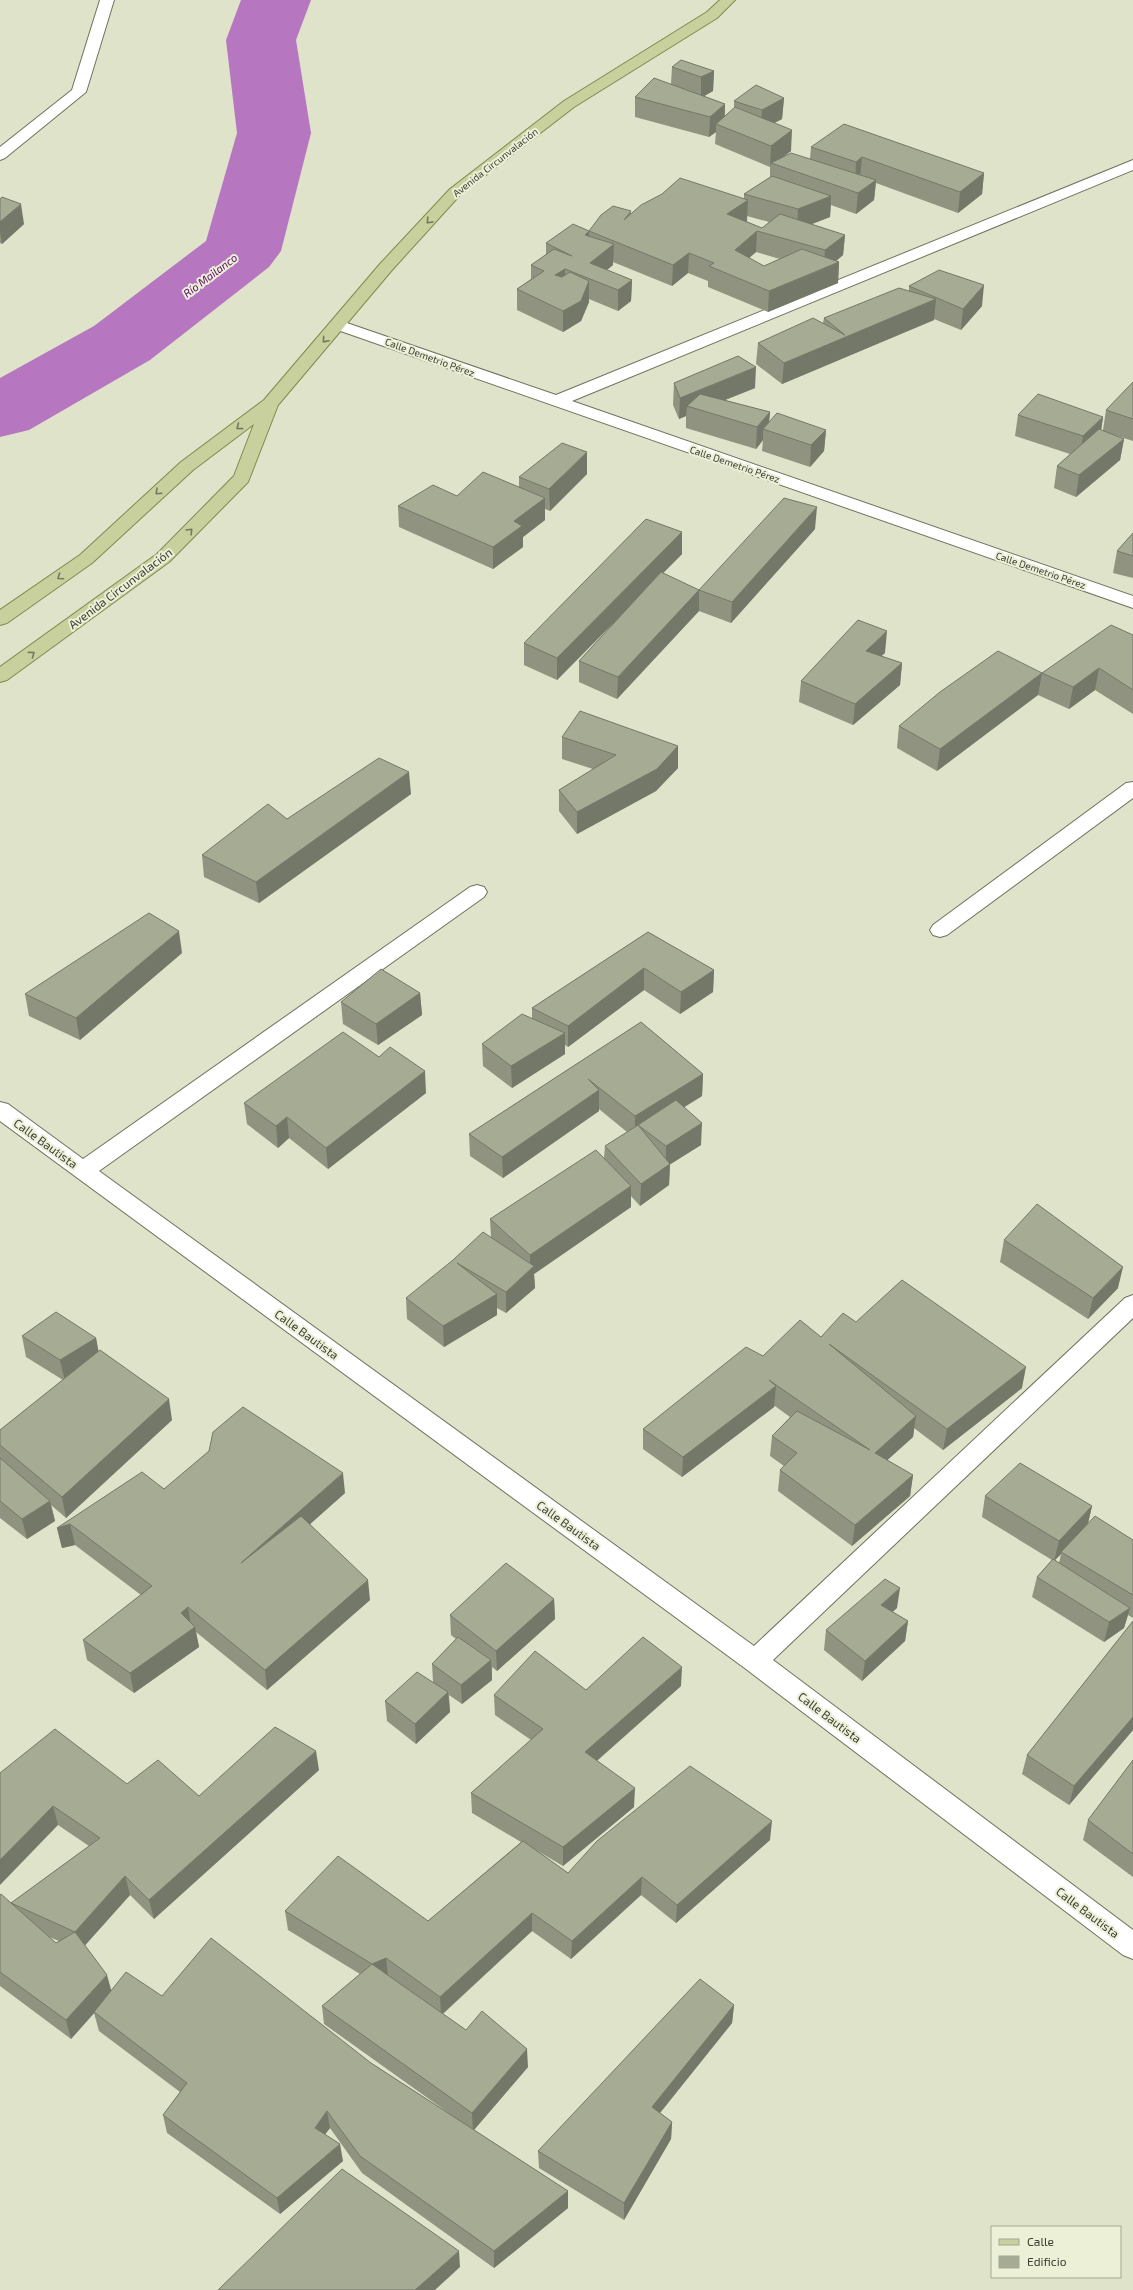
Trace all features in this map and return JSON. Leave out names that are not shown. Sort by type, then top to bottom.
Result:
[{"type":"main road","name":"Avenida Circunvalación","points":[[0,619],[86,558],[187,466],[270,404],[386,267],[455,192],[569,104],[712,15],[728,0]]},
{"type":"main road","name":"Avenida Circunvalación","points":[[0,676],[163,558],[231,490],[242,478],[270,404]]},
{"type":"street","points":[[0,155],[6,143],[79,92],[107,0]]},
{"type":"street","points":[[555,402],[1133,165]]},
{"type":"street","name":"Calle Demetrio Pérez","points":[[338,325],[555,402],[1133,602]]},
{"type":"street","points":[[940,930],[1133,788]]},
{"type":"street","points":[[84,1170],[477,892]]},
{"type":"street","name":"Calle Bautista","points":[[0,1110],[755,1661],[1133,1946]]},
{"type":"street","points":[[755,1661],[1133,1304]]},
{"type":"building","points":[[681,60],[714,71],[701,77],[672,67]]},
{"type":"building","points":[[654,78],[725,104],[710,117],[635,97]]},
{"type":"building","points":[[756,85],[784,98],[762,110],[734,101]]},
{"type":"building","points":[[735,107],[792,130],[771,146],[716,124]]},
{"type":"building","points":[[844,124],[984,173],[960,192],[862,157],[856,162],[811,147]]},
{"type":"building","points":[[791,153],[876,180],[858,193],[771,163]]},
{"type":"building","points":[[772,176],[831,196],[798,209],[744,194]]},
{"type":"building","points":[[680,178],[748,200],[727,214],[762,228],[780,214],[845,235],[825,250],[757,231],[735,250],[764,266],[802,249],[839,262],[769,291],[709,266],[714,263],[689,253],[673,265],[589,231],[601,215],[613,206],[631,211],[624,220],[641,205],[662,194]]},
{"type":"building","points":[[2,197],[21,204],[0,222],[0,199]]},
{"type":"building","points":[[573,224],[589,231],[585,235],[614,244],[590,263],[632,280],[618,290],[565,269],[555,275],[562,277],[570,272],[589,281],[581,301],[563,311],[517,289],[544,271],[531,265],[554,249],[572,256],[546,243]]},
{"type":"building","points":[[939,270],[984,285],[963,309],[909,286]]},
{"type":"building","points":[[899,288],[936,299],[784,363],[758,343],[813,318],[845,335],[824,318]]},
{"type":"building","points":[[738,356],[756,367],[680,398],[674,383]]},
{"type":"building","points":[[1133,382],[1133,419],[1106,410]]},
{"type":"building","points":[[700,394],[770,412],[757,427],[687,406]]},
{"type":"building","points":[[1038,394],[1103,417],[1083,436],[1018,415]]},
{"type":"building","points":[[777,413],[826,430],[811,445],[763,429]]},
{"type":"building","points":[[1099,429],[1124,439],[1079,475],[1057,466]]},
{"type":"building","points":[[562,443],[587,452],[549,489],[519,477]]},
{"type":"building","points":[[483,472],[545,498],[514,521],[522,526],[493,547],[398,506],[433,485],[457,496]]},
{"type":"building","points":[[784,498],[817,507],[732,602],[699,590]]},
{"type":"building","points":[[646,519],[682,532],[557,658],[524,643]]},
{"type":"building","points":[[1133,533],[1133,556],[1117,551]]},
{"type":"building","points":[[661,572],[699,590],[618,677],[579,661]]},
{"type":"building","points":[[858,620],[887,631],[866,651],[902,663],[855,704],[801,681]]},
{"type":"building","points":[[1111,625],[1133,635],[1133,690],[1099,668],[1073,687],[1042,673]]},
{"type":"building","points":[[998,651],[1042,673],[940,749],[899,726],[940,692]]},
{"type":"building","points":[[580,711],[678,746],[657,769],[577,812],[559,790],[616,755],[562,737]]},
{"type":"building","points":[[379,758],[409,772],[256,882],[202,855],[268,804],[287,819]]},
{"type":"building","points":[[149,913],[179,931],[76,1018],[25,994]]},
{"type":"building","points":[[648,932],[714,970],[681,992],[644,968],[568,1026],[532,1008]]},
{"type":"building","points":[[381,969],[420,993],[376,1024],[341,1002]]},
{"type":"building","points":[[522,1014],[565,1033],[511,1066],[482,1044]]},
{"type":"building","points":[[641,1022],[703,1074],[635,1116],[588,1079],[599,1090],[502,1157],[469,1134]]},
{"type":"building","points":[[343,1032],[379,1057],[390,1047],[425,1071],[326,1148],[287,1117],[276,1126],[244,1103]]},
{"type":"building","points":[[676,1100],[702,1123],[666,1146],[638,1125]]},
{"type":"building","points":[[638,1125],[670,1164],[641,1184],[605,1146]]},
{"type":"building","points":[[596,1150],[631,1186],[530,1255],[490,1219]]},
{"type":"building","points":[[1037,1204],[1123,1267],[1093,1298],[1004,1240]]},
{"type":"building","points":[[483,1232],[534,1266],[506,1292],[457,1263],[497,1294],[443,1326],[406,1298],[453,1260]]},
{"type":"building","points":[[902,1280],[1026,1367],[947,1429],[829,1344],[916,1416],[875,1453],[913,1475],[855,1525],[780,1470],[797,1453],[772,1436],[797,1411],[870,1450],[769,1380],[776,1386],[683,1457],[643,1429],[746,1347],[763,1356],[800,1320],[821,1337],[843,1313],[856,1322]]},
{"type":"building","points":[[56,1312],[96,1338],[60,1360],[22,1336]]},
{"type":"building","points":[[100,1350],[169,1399],[62,1497],[0,1445],[0,1430]]},
{"type":"building","points":[[243,1407],[343,1473],[241,1563],[301,1516],[368,1580],[265,1670],[188,1607],[181,1613],[195,1627],[130,1673],[83,1640],[152,1586],[70,1524],[57,1528],[142,1472],[164,1489],[209,1451],[213,1432]]},
{"type":"building","points":[[0,1458],[50,1501],[22,1519],[0,1501]]},
{"type":"building","points":[[1020,1463],[1092,1506],[1059,1541],[985,1496]]},
{"type":"building","points":[[1095,1516],[1133,1540],[1133,1595],[1061,1552]]},
{"type":"building","points":[[1053,1559],[1130,1608],[1109,1622],[1037,1577]]},
{"type":"building","points":[[506,1563],[554,1599],[496,1651],[450,1615]]},
{"type":"building","points":[[885,1579],[900,1588],[881,1605],[908,1621],[865,1661],[826,1630]]},
{"type":"building","points":[[1133,1621],[1133,1717],[1074,1786],[1027,1755]]},
{"type":"building","points":[[458,1637],[491,1660],[461,1685],[432,1664]]},
{"type":"building","points":[[643,1637],[682,1667],[585,1752],[635,1788],[563,1847],[471,1793],[543,1729],[494,1695],[535,1651],[586,1690]]},
{"type":"building","points":[[417,1672],[448,1692],[415,1724],[385,1701]]},
{"type":"building","points":[[275,1727],[316,1751],[149,1900],[125,1876],[75,1932],[11,1903],[100,1838],[53,1806],[0,1860],[0,1773],[55,1729],[127,1784],[158,1760],[199,1796]]},
{"type":"building","points":[[1133,1760],[1133,1854],[1088,1820]]},
{"type":"building","points":[[690,1766],[772,1821],[677,1905],[642,1877],[572,1941],[532,1913],[440,1997],[386,1958],[372,1964],[285,1911],[338,1856],[428,1921],[523,1841],[568,1873],[597,1841]]},
{"type":"building","points":[[1,1894],[56,1943],[75,1932],[107,1975],[66,2020],[0,1972]]},
{"type":"building","points":[[211,1938],[371,2063],[568,2191],[494,2251],[360,2156],[327,2111],[315,2128],[340,2144],[277,2198],[163,2115],[187,2083],[94,2012],[126,1972],[162,1996]]},
{"type":"building","points":[[372,1964],[466,2030],[482,2011],[527,2049],[472,2113],[322,2006]]},
{"type":"building","points":[[700,1979],[734,2005],[652,2107],[672,2122],[624,2203],[538,2151]]},
{"type":"building","points":[[342,2169],[459,2251],[415,2290],[218,2290]]},
{"type":"waterway","name":"Río Mailanco","points":[[0,412],[122,343],[242,251],[274,133],[261,40],[276,0]]}]
